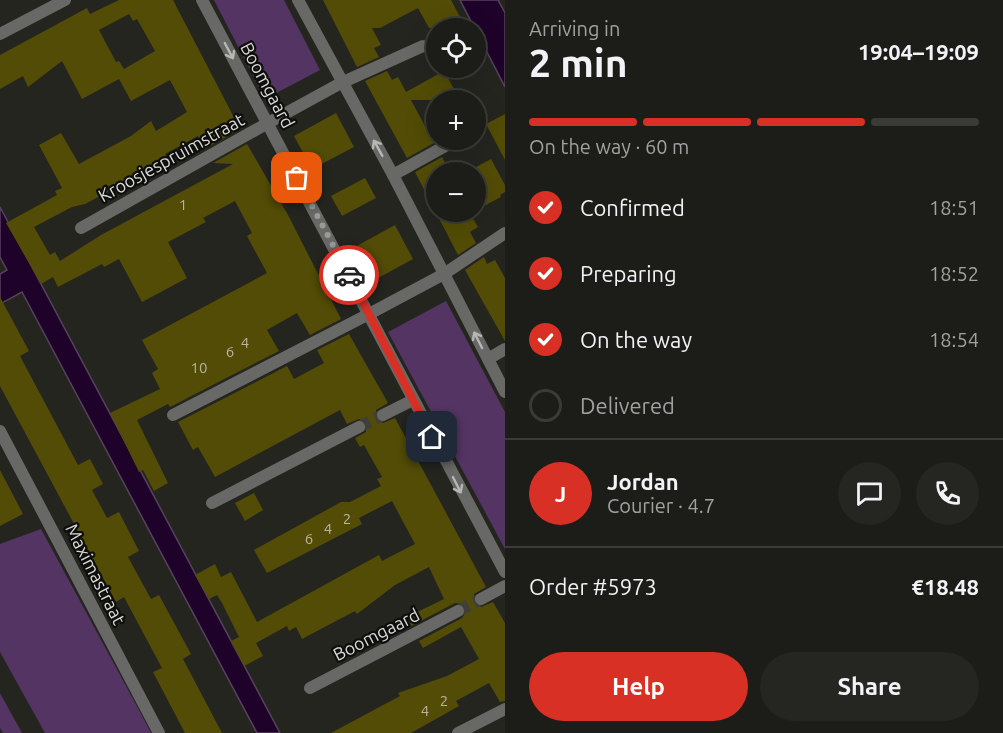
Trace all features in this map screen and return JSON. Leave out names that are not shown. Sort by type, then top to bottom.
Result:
[{"type":"street","points":[[0,34],[65,0]]},
{"type":"street","name":"Boomgaard","points":[[202,0],[505,572]]},
{"type":"street","points":[[298,0],[341,83],[393,175],[505,392]]},
{"type":"street","points":[[341,83],[423,46]]},
{"type":"street","name":"Kroosjespruimstraat","points":[[81,228],[341,83]]},
{"type":"street","points":[[393,175],[438,150]]},
{"type":"street","points":[[173,415],[444,274],[505,233]]},
{"type":"street","points":[[488,359],[505,349]]},
{"type":"street","points":[[383,415],[413,400]]},
{"type":"street","points":[[212,503],[359,427]]},
{"type":"street","name":"Maximastraat","points":[[0,431],[159,733]]},
{"type":"street","points":[[481,599],[505,586]]},
{"type":"street","name":"Boomgaard","points":[[310,688],[458,611]]},
{"type":"street","points":[[458,733],[505,709]]},
{"type":"shaded area","points":[[214,0],[284,0],[320,70],[265,99]]},
{"type":"shaded area","points":[[460,0],[498,0],[505,13],[505,87],[486,50],[486,18],[469,18]]},
{"type":"shaded area","points":[[0,207],[280,733],[257,733],[22,292],[0,304],[0,274],[7,270],[0,257]]},
{"type":"shaded area","points":[[446,301],[505,412],[505,549],[388,332]]},
{"type":"shaded area","points":[[41,529],[151,733],[45,733],[0,652],[0,544]]},
{"type":"shaded area","points":[[0,693],[22,733],[3,733],[0,728]]},
{"type":"building","points":[[119,0],[173,0],[240,129],[205,149],[198,136],[165,154],[168,160],[85,204],[72,207],[34,227],[50,255],[55,252],[60,261],[101,235],[233,164],[213,163],[247,144],[288,215],[341,319],[310,335],[297,313],[267,330],[279,351],[170,407],[168,404],[137,420],[168,483],[154,491],[143,470],[139,472],[110,413],[160,389],[152,373],[158,369],[142,340],[267,273],[247,236],[252,233],[235,201],[203,218],[206,222],[168,242],[187,278],[142,302],[119,259],[104,267],[102,264],[58,287],[53,277],[41,284],[6,223],[57,195],[55,191],[62,188],[39,145],[61,133],[79,164],[131,136],[151,121],[156,131],[187,112],[170,80],[131,101],[119,79],[82,99],[62,61],[28,87],[23,76],[0,89],[0,55],[87,8],[90,14]],"holes":[[[129,14],[133,21],[137,19],[155,51],[124,69],[119,61],[116,62],[99,30]]]},
{"type":"building","points":[[323,0],[451,0],[461,18],[426,18],[426,23],[418,8],[380,28],[372,28],[381,45],[374,48],[379,57],[357,67]]},
{"type":"building","points":[[387,71],[392,80],[398,77],[406,92],[431,78],[448,78],[454,90],[426,90],[426,100],[411,100],[426,128],[426,147],[407,158],[365,81]]},
{"type":"building","points":[[336,113],[354,147],[312,169],[294,136]]},
{"type":"building","points":[[505,114],[505,160],[486,124]]},
{"type":"building","points":[[442,157],[445,162],[433,162]]},
{"type":"building","points":[[491,159],[505,185],[505,192],[500,195],[501,197],[486,205],[486,162]]},
{"type":"building","points":[[426,166],[426,193],[415,172]]},
{"type":"building","points":[[365,178],[376,198],[342,216],[331,196]]},
{"type":"building","points":[[441,222],[475,222],[478,227],[470,232],[476,243],[458,255]]},
{"type":"building","points":[[395,225],[413,259],[371,282],[353,248]]},
{"type":"building","points":[[484,257],[487,264],[495,260],[505,278],[505,341],[465,270]]},
{"type":"building","points":[[0,297],[29,351],[20,356],[78,465],[90,459],[103,484],[92,490],[107,518],[119,512],[139,551],[128,557],[151,599],[159,595],[191,654],[183,659],[222,733],[185,733],[153,672],[162,668],[124,597],[116,602],[0,386]]},
{"type":"building","points":[[349,334],[388,403],[376,410],[376,419],[383,423],[395,418],[486,587],[474,594],[474,602],[481,607],[493,602],[505,623],[505,701],[500,702],[489,683],[456,701],[459,706],[411,733],[331,733],[400,696],[398,693],[447,676],[479,659],[461,627],[423,648],[419,641],[462,618],[466,612],[463,604],[455,603],[411,626],[407,617],[444,599],[429,567],[395,585],[357,614],[355,611],[302,639],[296,627],[289,631],[287,626],[256,643],[263,656],[244,666],[231,641],[239,637],[222,603],[217,595],[209,599],[195,575],[215,564],[221,577],[231,572],[257,622],[379,555],[382,561],[415,544],[392,501],[359,518],[362,524],[267,573],[254,550],[341,502],[350,502],[381,486],[377,479],[382,477],[364,445],[360,447],[355,438],[366,432],[366,423],[359,419],[347,424],[340,410],[215,477],[198,447],[193,450],[178,422],[287,366],[294,379],[324,363],[317,350]]},
{"type":"building","points":[[0,470],[23,514],[0,526]]},
{"type":"building","points":[[254,493],[263,510],[245,521],[235,503]]},
{"type":"tunnel","points":[[359,427],[383,415]]},
{"type":"tunnel","points":[[458,611],[481,599]]},
{"type":"way so far","points":[[297,178],[349,275]]},
{"type":"route","points":[[349,275],[432,437]]}]
